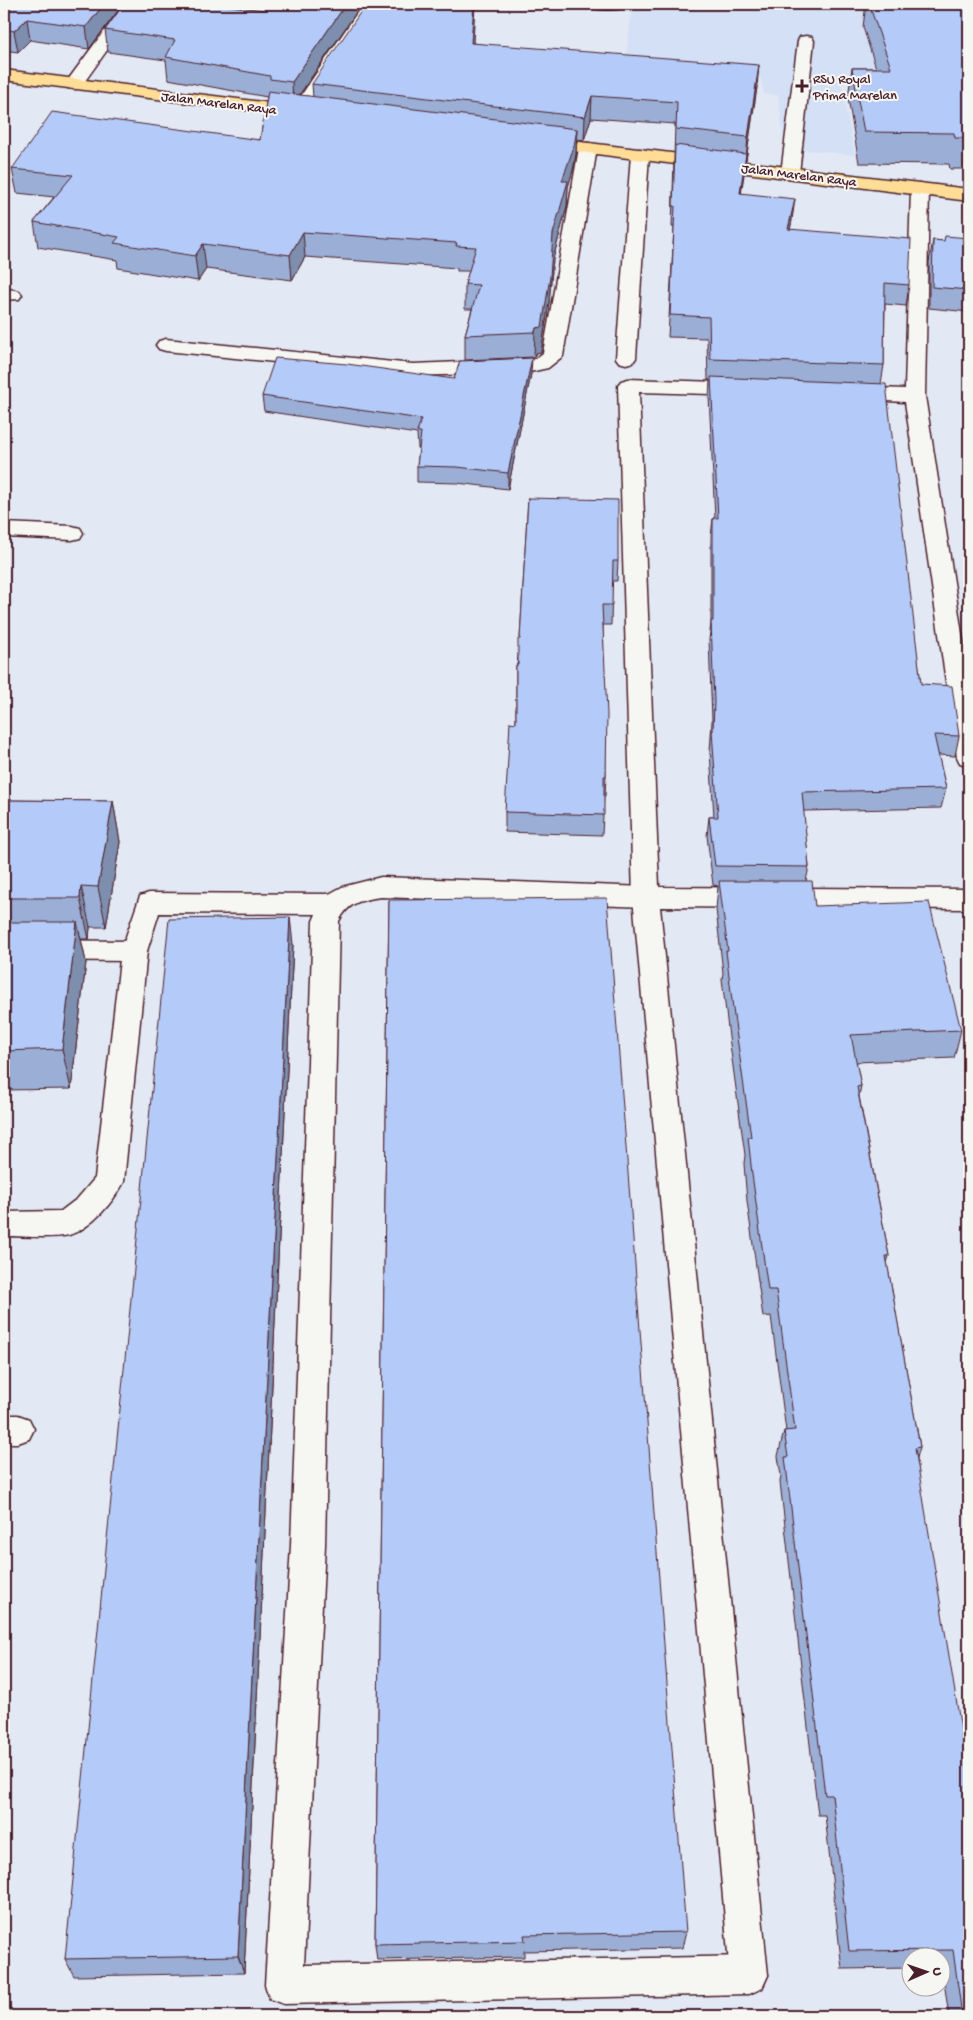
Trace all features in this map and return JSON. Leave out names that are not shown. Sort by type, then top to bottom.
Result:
[{"type":"main road","name":"Jalan Marelan Raya","points":[[4,75],[318,114]]},
{"type":"main road","name":"Jalan Marelan Raya","points":[[521,139],[969,195]]},
{"type":"street","points":[[74,84],[132,4]]},
{"type":"street","points":[[299,112],[371,4]]},
{"type":"street","points":[[596,4],[620,4]]},
{"type":"street","points":[[790,173],[806,41]]},
{"type":"street","points":[[166,345],[412,370],[497,368],[541,364],[553,356],[588,148]]},
{"type":"street","points":[[626,358],[640,154]]},
{"type":"street","points":[[920,189],[915,396],[969,757]]},
{"type":"street","points":[[335,904],[326,921],[308,1545],[284,1985],[749,1975],[646,897],[628,385],[767,390]]},
{"type":"street","points":[[826,392],[915,396]]},
{"type":"street","points":[[4,530],[72,533]]},
{"type":"street","points":[[4,1224],[67,1223],[88,1207],[109,1182],[134,951],[149,903],[335,904],[355,893],[381,888],[646,897],[969,900]]},
{"type":"street","points":[[4,950],[134,951]]},
{"type":"shaded area","name":"RSU Royal Prima Marelan","points":[[632,4],[679,4],[795,10],[796,4],[865,4],[866,18],[969,75],[840,78],[855,155],[785,148],[778,95],[764,94],[760,76],[625,68]]},
{"type":"building","points":[[10,4],[104,4],[86,27],[27,19],[14,31],[4,29],[4,8]]},
{"type":"building","points":[[124,4],[213,4],[264,10],[268,4],[346,4],[292,82],[270,79],[270,76],[166,57],[175,40],[105,30]]},
{"type":"building","points":[[366,4],[474,4],[471,43],[759,65],[748,137],[676,129],[677,102],[592,96],[585,117],[312,84]]},
{"type":"building","points":[[869,4],[969,4],[969,138],[955,138],[954,133],[864,132],[852,68],[891,68]]},
{"type":"building","points":[[268,91],[577,129],[574,146],[562,181],[568,181],[553,234],[550,277],[542,327],[536,328],[535,332],[465,335],[479,285],[465,284],[476,247],[456,246],[457,243],[303,232],[290,255],[203,244],[195,256],[114,243],[119,237],[34,222],[73,175],[12,169],[52,112],[260,140]]},
{"type":"building","points":[[675,145],[746,154],[740,193],[795,199],[788,229],[911,239],[909,285],[885,283],[884,365],[710,359],[709,317],[670,315],[675,206],[673,206]]},
{"type":"building","points":[[945,236],[969,238],[969,290],[932,287],[933,240],[944,241]]},
{"type":"building","points":[[275,358],[347,364],[454,379],[460,361],[532,358],[508,473],[457,467],[417,466],[421,432],[417,432],[421,419],[262,396]]},
{"type":"building","points":[[711,377],[886,384],[921,684],[952,686],[959,736],[934,735],[946,789],[802,792],[809,867],[715,866],[709,817],[718,817],[712,731],[714,701],[711,621],[713,621],[713,518],[718,518]]},
{"type":"building","points":[[528,498],[618,500],[618,561],[613,561],[612,605],[602,605],[607,714],[604,815],[505,812],[510,722],[516,723],[516,665],[518,665],[518,639],[520,639]]},
{"type":"building","points":[[4,800],[113,801],[98,887],[81,886],[80,898],[4,898]]},
{"type":"building","points":[[719,881],[812,881],[815,906],[929,902],[961,1030],[851,1035],[861,1086],[857,1087],[889,1256],[886,1256],[920,1447],[915,1448],[969,1778],[969,2016],[962,2016],[953,1950],[950,1950],[950,1948],[849,1951],[832,1795],[825,1795],[785,1457],[788,1457],[784,1431],[795,1430],[776,1290],[768,1290],[752,1174],[748,1137],[751,1137],[733,1009],[726,951],[728,951]]},
{"type":"building","points":[[607,898],[686,1932],[524,1935],[525,1941],[375,1944],[389,900]]},
{"type":"building","points":[[290,917],[238,1956],[65,1959],[169,919]]},
{"type":"building","points":[[4,922],[77,922],[62,1049],[4,1051]]},
{"type":"place","name":"RSU Royal Prima Marelan","points":[[802,86]]}]
